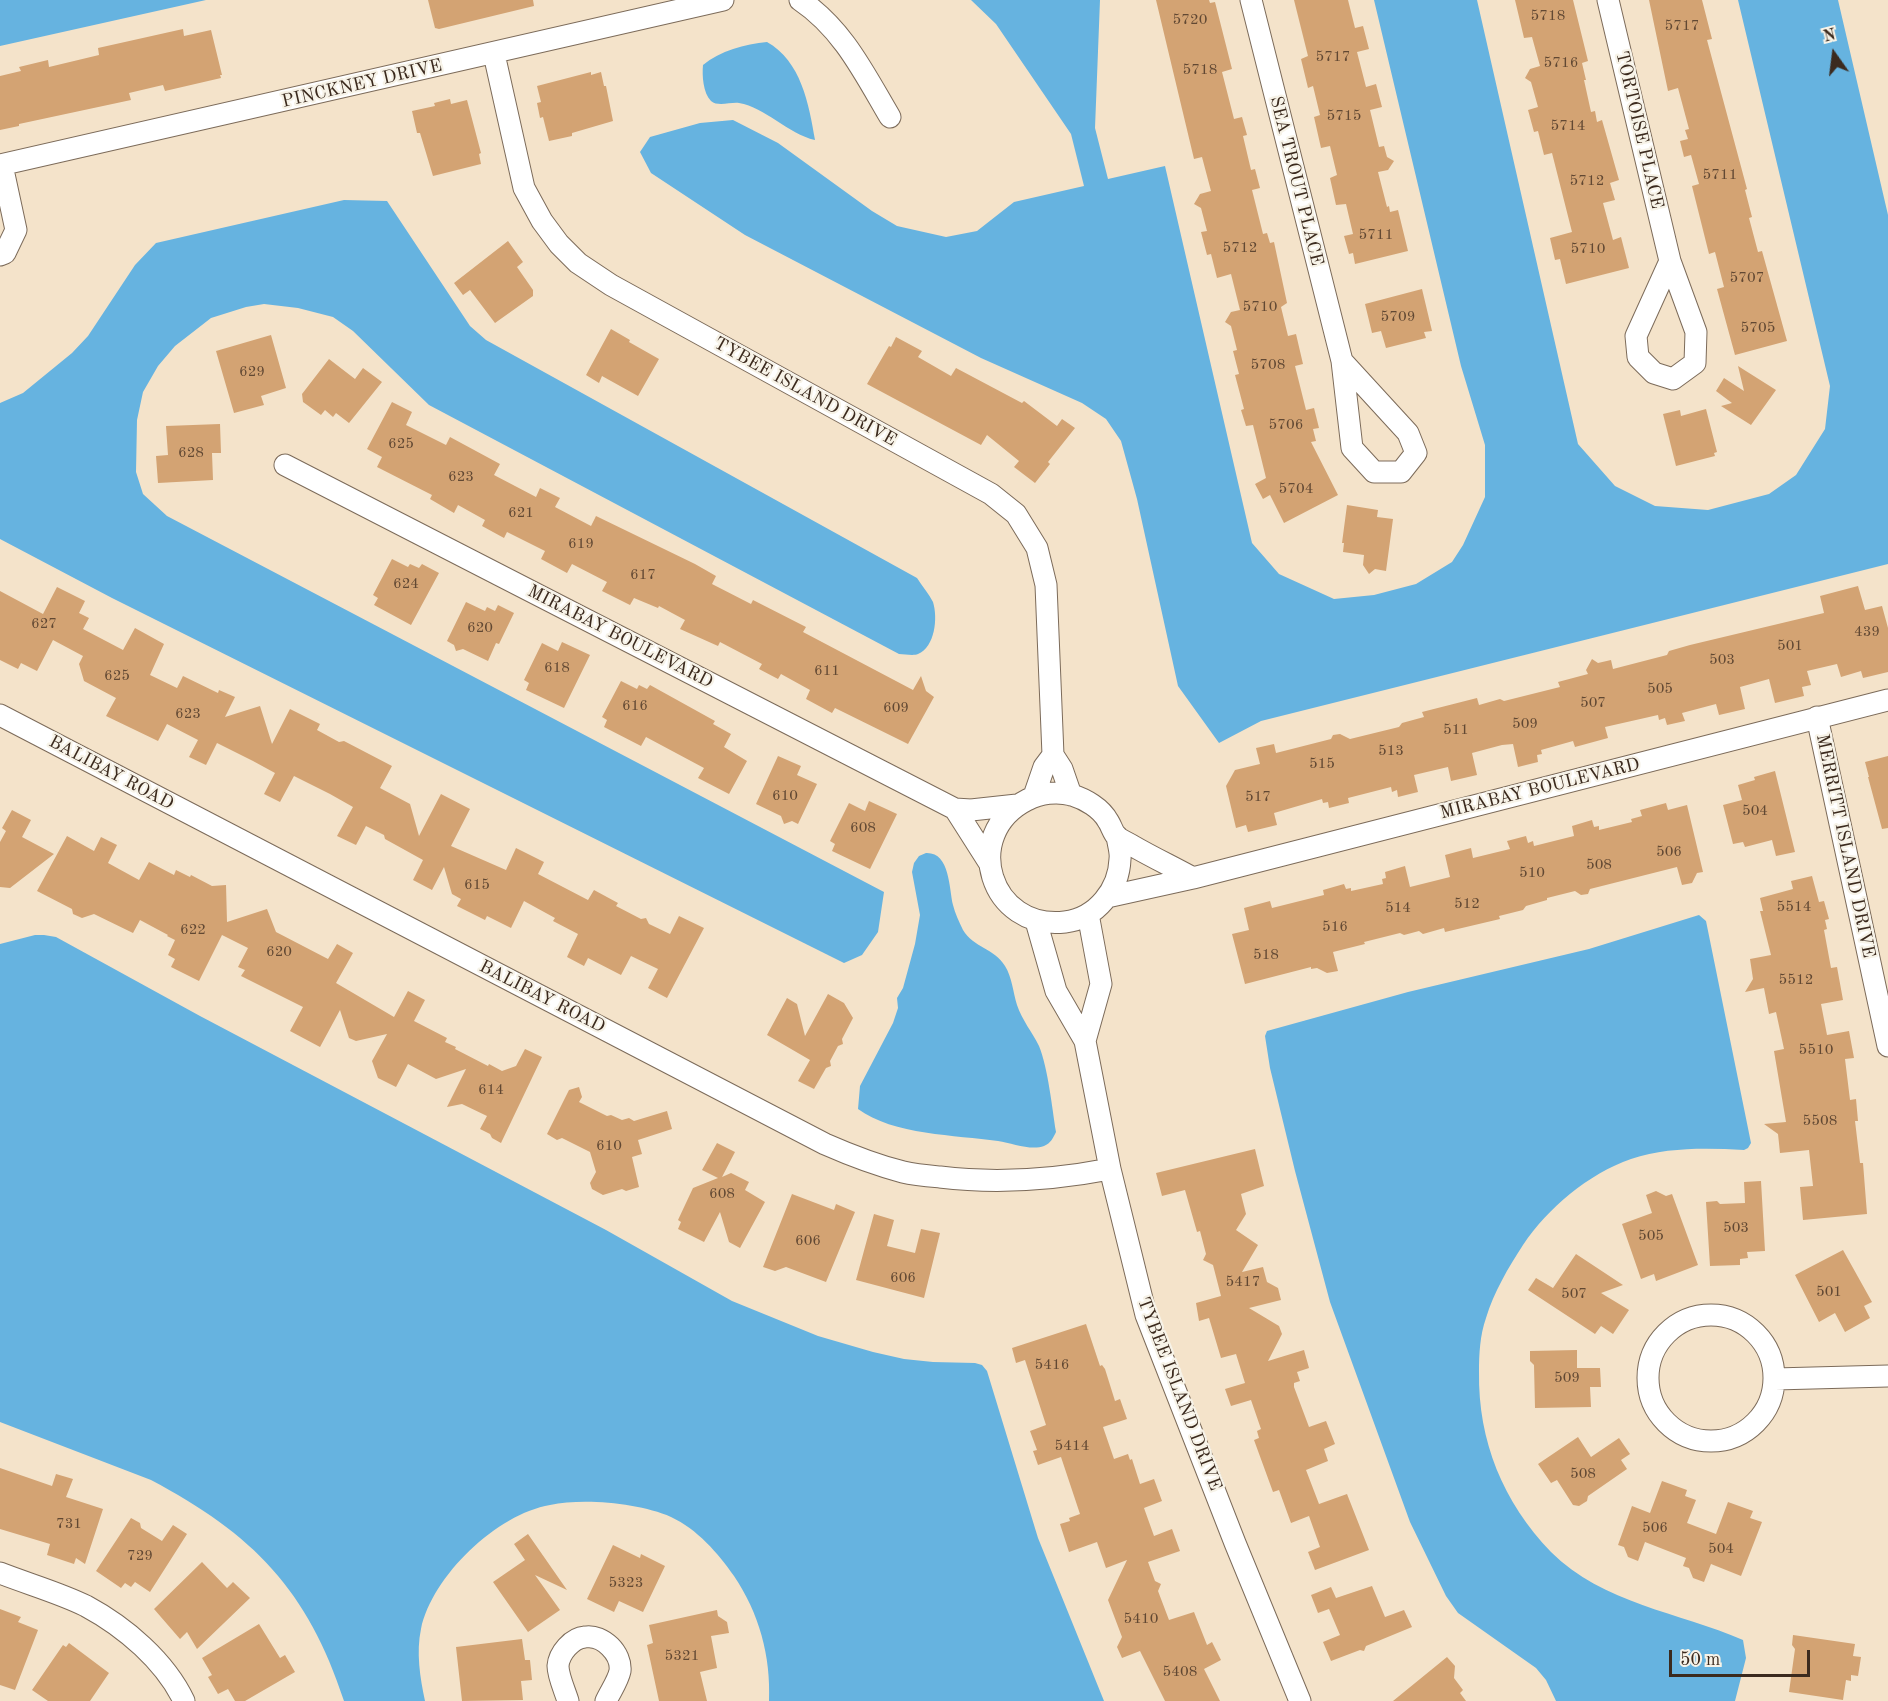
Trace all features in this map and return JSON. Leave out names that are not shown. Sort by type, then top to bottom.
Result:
[{"type":"street","name":"PINCKNEY DRIVE","points":[[1,165],[723,0]]},
{"type":"street","points":[[800,0],[819,13],[847,45],[890,117]]},
{"type":"street","name":"SEA TROUT PLACE","points":[[1251,0],[1342,361],[1352,448],[1374,472],[1401,472],[1416,453],[1408,433],[1342,361]]},
{"type":"street","name":"TORTOISE PLACE","points":[[1608,0],[1670,261],[1696,332],[1695,363],[1673,379],[1654,373],[1638,357],[1636,336],[1670,261]]},
{"type":"street","name":"TYBEE ISLAND DRIVE","points":[[494,54],[524,188],[542,221],[559,244],[578,262],[611,285],[991,494],[1016,514],[1037,548],[1046,585],[1053,755],[1062,769],[1071,795]]},
{"type":"street","points":[[0,255],[4,253],[16,230],[1,165]]},
{"type":"street","name":"MIRABAY BOULEVARD","points":[[285,465],[955,809],[972,810],[1026,801],[1053,793],[1071,795],[1091,803],[1107,818],[1117,836],[1120,857],[1117,878],[1107,897],[1088,914],[1072,921],[1054,923],[1036,921]]},
{"type":"street","name":"MIRABAY BOULEVARD","points":[[1107,897],[1193,878],[1888,700]]},
{"type":"street","name":"BALIBAY ROAD","points":[[0,715],[825,1144],[874,1164],[906,1173],[972,1181],[1021,1181],[1110,1169]]},
{"type":"street","name":"MERRITT ISLAND DRIVE","points":[[1817,717],[1888,1046]]},
{"type":"street","points":[[1036,921],[1018,912],[1004,899],[994,883],[990,864],[992,842],[1001,821],[1026,801],[1053,755]]},
{"type":"street","points":[[955,809],[990,864]]},
{"type":"street","name":"MIRABAY BOULEVARD","points":[[1117,836],[1193,878]]},
{"type":"street","name":"TYBEE ISLAND DRIVE","points":[[1085,1041],[1101,984],[1088,914]]},
{"type":"street","name":"TYBEE ISLAND DRIVE","points":[[1036,921],[1056,991],[1085,1041],[1110,1169],[1146,1315],[1235,1543],[1300,1701]]},
{"type":"street","points":[[1061,999],[1075,1000],[1100,990]]},
{"type":"street","points":[[1711,1315],[1731,1318],[1749,1327],[1763,1341],[1772,1359],[1774,1379],[1771,1400],[1760,1419],[1743,1432],[1722,1440],[1701,1440],[1680,1433],[1663,1419],[1652,1400],[1648,1379],[1655,1350],[1674,1327],[1691,1318],[1711,1315]]},
{"type":"street","points":[[1774,1379],[1888,1376]]},
{"type":"street","points":[[0,1573],[86,1606],[133,1637],[175,1684],[183,1701]]},
{"type":"street","points":[[568,1701],[558,1667],[562,1653],[571,1643],[585,1636],[604,1641],[617,1655],[620,1672],[606,1701]]},
{"type":"water","points":[[0,0],[206,0],[0,46]]},
{"type":"water","points":[[971,0],[1100,0],[1095,128],[1108,179],[1165,166],[1252,543],[1279,574],[1334,599],[1374,595],[1416,584],[1452,562],[1463,545],[1485,497],[1485,445],[1461,366],[1374,0],[1477,0],[1578,444],[1615,486],[1655,506],[1708,510],[1769,494],[1796,475],[1825,429],[1830,386],[1738,0],[1838,0],[1888,215],[1888,564],[1261,721],[1219,743],[1178,686],[1137,499],[1121,441],[1106,419],[1082,403],[981,358],[745,235],[651,173],[640,152],[650,137],[700,123],[733,120],[778,143],[872,211],[897,226],[946,237],[977,231],[1014,202],[1084,186],[1071,134],[996,24]]},
{"type":"water","points":[[767,42],[779,50],[796,72],[810,112],[815,140],[795,132],[749,105],[714,103],[706,93],[703,65],[733,49]]},
{"type":"water","points":[[344,200],[387,201],[470,326],[486,340],[917,578],[933,602],[935,624],[932,639],[928,645],[918,654],[899,654],[429,405],[353,331],[333,317],[298,308],[264,304],[211,318],[175,346],[158,366],[143,392],[137,420],[136,472],[143,494],[167,516],[884,892],[878,932],[862,955],[844,963],[112,598],[0,539],[0,403],[23,393],[72,353],[88,336],[135,265],[156,243]]},
{"type":"water","points":[[926,853],[940,858],[944,865],[957,918],[967,936],[996,956],[1005,966],[1019,1010],[1039,1046],[1047,1076],[1056,1132],[1050,1142],[1044,1146],[1027,1147],[907,1129],[872,1118],[858,1109],[860,1086],[893,1023],[898,1008],[897,998],[903,988],[915,944],[920,915],[912,872],[919,856]]},
{"type":"water","points":[[1699,915],[1706,921],[1751,1143],[1744,1150],[1673,1150],[1631,1159],[1615,1165],[1585,1183],[1557,1205],[1523,1245],[1493,1299],[1481,1338],[1480,1397],[1489,1446],[1507,1491],[1534,1533],[1551,1552],[1572,1570],[1618,1595],[1743,1640],[1746,1658],[1735,1701],[1556,1701],[1546,1680],[1536,1668],[1458,1613],[1446,1596],[1410,1522],[1330,1302],[1295,1171],[1270,1068],[1265,1036],[1267,1031],[1408,992],[1589,949]]},
{"type":"water","points":[[35,935],[56,937],[200,1016],[606,1230],[732,1301],[818,1336],[873,1352],[904,1359],[982,1365],[987,1371],[1038,1538],[1104,1701],[769,1701],[768,1668],[757,1620],[734,1576],[706,1542],[681,1522],[658,1512],[628,1505],[579,1502],[550,1505],[509,1521],[470,1550],[453,1569],[438,1589],[421,1629],[419,1665],[425,1701],[344,1701],[330,1662],[313,1627],[294,1597],[272,1569],[247,1544],[187,1500],[151,1480],[0,1422],[0,944]]},
{"type":"building","points":[[428,0],[533,0],[534,6],[439,29],[435,28]]},
{"type":"building","points":[[1156,0],[1215,2],[1232,69],[1222,72],[1234,119],[1242,117],[1247,135],[1243,136],[1251,170],[1255,169],[1260,188],[1252,190],[1263,234],[1267,233],[1270,243],[1274,242],[1287,303],[1281,307],[1288,336],[1296,334],[1303,364],[1295,366],[1306,410],[1314,408],[1319,428],[1313,429],[1316,441],[1311,442],[1338,495],[1284,523],[1270,495],[1263,499],[1255,484],[1266,478],[1253,425],[1246,426],[1241,410],[1244,409],[1235,375],[1239,374],[1233,351],[1237,350],[1231,326],[1225,322],[1231,312],[1240,310],[1231,274],[1217,278],[1211,254],[1207,255],[1201,232],[1207,231],[1201,208],[1194,204],[1200,194],[1211,191],[1202,157],[1194,159]]},
{"type":"building","points":[[1294,0],[1348,0],[1355,28],[1363,26],[1369,49],[1357,52],[1366,87],[1376,84],[1382,107],[1370,110],[1379,147],[1384,146],[1387,157],[1394,161],[1388,170],[1378,172],[1387,207],[1389,206],[1390,212],[1398,210],[1408,251],[1355,264],[1353,253],[1349,254],[1344,236],[1353,234],[1346,204],[1336,205],[1330,178],[1337,175],[1330,146],[1321,148],[1314,117],[1320,115],[1313,86],[1308,88],[1301,59],[1308,56]]},
{"type":"building","points":[[1515,0],[1573,0],[1588,61],[1582,63],[1591,112],[1595,111],[1597,122],[1602,120],[1619,180],[1610,183],[1615,200],[1603,203],[1613,240],[1621,237],[1629,268],[1566,284],[1560,259],[1555,260],[1550,238],[1572,232],[1552,153],[1544,155],[1538,131],[1534,132],[1528,110],[1538,107],[1531,82],[1525,78],[1530,69],[1540,66],[1532,37],[1524,38]]},
{"type":"building","points":[[1649,0],[1702,0],[1712,39],[1707,40],[1747,189],[1745,190],[1752,217],[1749,218],[1758,252],[1762,251],[1787,341],[1735,355],[1717,289],[1724,287],[1715,252],[1709,254],[1692,186],[1699,184],[1691,155],[1684,157],[1680,141],[1688,139],[1685,130],[1689,129],[1678,88],[1668,91]]},
{"type":"building","points":[[183,29],[184,36],[211,30],[221,78],[165,91],[163,85],[129,93],[131,100],[0,130],[0,76],[21,71],[19,67],[48,60],[49,67],[99,55],[98,48]]},
{"type":"building","points":[[591,72],[591,75],[601,72],[613,121],[572,133],[572,136],[549,141],[543,117],[540,118],[537,103],[541,102],[537,86]]},
{"type":"building","points":[[450,99],[451,104],[467,100],[481,153],[479,154],[481,164],[433,176],[420,133],[417,133],[412,111],[435,106],[434,103]]},
{"type":"building","points":[[508,241],[523,262],[517,267],[533,290],[533,296],[495,323],[470,290],[463,295],[454,283]]},
{"type":"building","points":[[1422,289],[1432,331],[1424,332],[1426,338],[1386,348],[1381,331],[1372,333],[1365,304]]},
{"type":"building","points":[[611,329],[659,359],[638,396],[602,376],[599,383],[586,375]]},
{"type":"building","points":[[271,335],[286,388],[261,396],[264,405],[234,413],[216,351]]},
{"type":"building","points":[[896,337],[922,351],[918,357],[951,376],[956,368],[1022,403],[1024,401],[1057,426],[1062,419],[1075,428],[1048,462],[1050,464],[1035,483],[1014,467],[1019,461],[987,435],[981,445],[867,384]]},
{"type":"building","points":[[329,359],[355,379],[363,368],[382,382],[349,423],[336,413],[333,417],[325,410],[321,415],[303,402],[302,394]]},
{"type":"building","points":[[1738,366],[1776,390],[1751,425],[1721,406],[1732,403],[1716,391],[1724,378],[1744,391]]},
{"type":"building","points":[[392,402],[412,412],[406,425],[446,445],[450,437],[500,464],[494,475],[536,497],[540,488],[560,498],[555,507],[591,526],[596,516],[695,564],[716,576],[712,584],[751,604],[753,600],[806,627],[803,632],[913,690],[921,676],[926,691],[934,697],[908,744],[835,708],[832,713],[806,699],[810,690],[781,674],[778,679],[759,669],[762,664],[720,642],[718,646],[680,629],[685,620],[659,606],[658,608],[634,598],[630,605],[602,591],[607,582],[572,564],[567,573],[541,559],[545,551],[507,532],[504,538],[482,526],[485,520],[458,505],[454,513],[430,499],[432,495],[377,467],[382,457],[367,449]]},
{"type":"building","points":[[1706,409],[1717,452],[1714,453],[1715,456],[1676,466],[1663,414],[1680,410],[1681,416]]},
{"type":"building","points":[[220,424],[221,453],[212,453],[213,480],[158,483],[156,456],[168,455],[166,426]]},
{"type":"building","points":[[1347,505],[1378,510],[1377,517],[1393,519],[1386,571],[1375,569],[1369,574],[1363,565],[1364,555],[1343,552]]},
{"type":"building","points":[[392,559],[408,567],[410,564],[419,568],[422,564],[439,573],[411,625],[374,605],[378,598],[373,595]]},
{"type":"building","points":[[1858,586],[1865,610],[1882,606],[1888,628],[1888,672],[1863,678],[1861,671],[1841,677],[1837,664],[1807,671],[1811,685],[1802,687],[1804,696],[1775,703],[1769,679],[1740,687],[1745,709],[1719,715],[1716,704],[1682,713],[1685,721],[1667,725],[1665,718],[1659,720],[1658,715],[1605,727],[1608,738],[1575,747],[1573,741],[1541,750],[1542,754],[1537,755],[1538,762],[1518,767],[1513,744],[1502,745],[1472,753],[1477,775],[1451,781],[1448,767],[1414,775],[1418,792],[1398,797],[1397,790],[1392,792],[1391,787],[1348,798],[1349,803],[1329,808],[1328,802],[1323,803],[1322,799],[1274,813],[1277,825],[1248,832],[1246,825],[1236,828],[1226,786],[1235,770],[1260,764],[1256,748],[1274,744],[1276,753],[1331,739],[1333,735],[1340,734],[1350,739],[1399,727],[1402,723],[1424,717],[1422,712],[1477,698],[1479,705],[1560,687],[1558,682],[1588,674],[1586,670],[1592,659],[1598,663],[1611,660],[1613,669],[1667,655],[1669,651],[1690,645],[1824,613],[1820,596]]},
{"type":"building","points":[[57,587],[85,601],[79,613],[89,618],[83,629],[123,650],[135,628],[164,644],[150,675],[177,688],[183,676],[218,693],[219,690],[235,697],[225,717],[260,706],[272,744],[290,709],[320,724],[317,730],[392,766],[380,788],[410,804],[419,836],[441,794],[470,809],[451,846],[506,870],[516,848],[544,862],[538,874],[588,900],[594,890],[618,903],[616,906],[641,919],[646,918],[649,924],[670,934],[679,916],[704,928],[667,998],[648,988],[658,969],[631,956],[621,975],[588,958],[584,966],[567,957],[578,934],[553,921],[555,918],[524,901],[511,928],[487,916],[485,920],[457,906],[461,899],[452,894],[444,867],[432,890],[413,880],[423,860],[385,839],[384,835],[366,826],[356,845],[337,836],[353,807],[330,794],[294,776],[280,802],[264,794],[275,773],[217,743],[206,765],[189,757],[198,740],[167,724],[158,741],[106,716],[116,698],[84,681],[79,664],[83,656],[53,640],[37,671],[21,663],[18,669],[0,660],[0,591],[43,614]]},
{"type":"building","points":[[466,602],[485,611],[487,607],[495,611],[498,605],[514,613],[488,661],[463,649],[456,651],[454,645],[447,641]]},
{"type":"building","points":[[562,642],[590,655],[564,708],[526,690],[529,683],[524,680],[542,643],[558,651]]},
{"type":"building","points":[[621,681],[637,689],[639,685],[647,689],[650,685],[715,721],[713,724],[731,734],[724,747],[747,761],[729,794],[698,778],[704,768],[646,737],[641,746],[604,727],[607,720],[602,717]]},
{"type":"building","points":[[778,756],[801,766],[797,775],[817,784],[798,824],[792,821],[784,824],[781,816],[756,804]]},
{"type":"building","points":[[1888,756],[1888,828],[1882,829],[1865,762]]},
{"type":"building","points":[[1775,771],[1795,852],[1776,856],[1772,840],[1745,847],[1743,842],[1733,844],[1723,805],[1742,800],[1738,785],[1755,780],[1754,777]]},
{"type":"building","points":[[869,801],[897,814],[870,869],[832,851],[835,844],[830,841],[849,803],[865,811]]},
{"type":"building","points":[[1666,803],[1668,810],[1687,805],[1703,872],[1697,873],[1692,883],[1682,885],[1677,867],[1590,889],[1588,894],[1581,895],[1575,891],[1547,898],[1547,900],[1526,906],[1523,910],[1499,916],[1500,919],[1445,932],[1444,928],[1423,934],[1419,931],[1404,935],[1400,933],[1364,942],[1365,944],[1333,952],[1338,971],[1327,973],[1317,968],[1311,969],[1311,967],[1245,984],[1232,934],[1249,930],[1244,908],[1270,901],[1272,908],[1324,895],[1323,890],[1344,884],[1346,889],[1351,888],[1351,891],[1383,884],[1382,879],[1386,878],[1385,872],[1405,866],[1410,887],[1450,877],[1445,855],[1471,848],[1473,858],[1510,849],[1507,841],[1526,836],[1528,843],[1533,841],[1534,846],[1574,836],[1572,826],[1592,820],[1594,827],[1599,826],[1599,830],[1632,822],[1631,819],[1642,816],[1640,810]]},
{"type":"building","points":[[12,810],[31,820],[22,837],[54,854],[10,888],[0,887],[0,842],[6,831],[2,828]]},
{"type":"building","points":[[67,836],[94,851],[101,837],[117,845],[108,863],[139,880],[149,862],[174,875],[176,870],[212,886],[226,885],[227,922],[267,909],[276,932],[328,959],[337,944],[353,953],[336,983],[394,1017],[408,991],[425,1000],[414,1021],[447,1038],[445,1042],[456,1047],[455,1049],[488,1066],[489,1064],[502,1071],[516,1066],[525,1049],[542,1057],[501,1143],[480,1129],[487,1116],[462,1104],[447,1107],[466,1069],[436,1079],[408,1064],[396,1087],[378,1078],[372,1061],[387,1034],[356,1041],[349,1038],[340,1010],[320,1047],[290,1031],[303,1007],[241,976],[245,970],[238,967],[248,948],[222,935],[199,981],[171,967],[175,959],[168,955],[175,940],[168,935],[140,920],[133,933],[94,914],[82,918],[73,914],[72,909],[37,891]]},
{"type":"building","points":[[1812,876],[1819,902],[1824,901],[1829,919],[1825,920],[1827,929],[1824,930],[1831,968],[1837,967],[1843,1000],[1821,1004],[1827,1035],[1849,1031],[1854,1058],[1845,1059],[1850,1100],[1856,1099],[1858,1121],[1855,1121],[1860,1163],[1863,1163],[1867,1214],[1803,1220],[1800,1187],[1813,1186],[1809,1150],[1780,1153],[1778,1134],[1764,1124],[1786,1122],[1774,1051],[1784,1049],[1776,1012],[1769,1014],[1764,988],[1745,992],[1753,979],[1750,959],[1771,955],[1760,911],[1763,911],[1760,898],[1793,889],[1791,881]]},
{"type":"building","points":[[828,994],[844,1003],[853,1018],[842,1039],[843,1044],[838,1046],[830,1061],[831,1066],[826,1068],[814,1089],[798,1081],[810,1060],[767,1035],[787,998],[797,1004],[805,1036]]},
{"type":"building","points":[[579,1087],[582,1097],[579,1102],[607,1116],[611,1115],[622,1120],[629,1118],[634,1121],[667,1111],[672,1129],[638,1140],[642,1154],[632,1157],[639,1187],[603,1195],[592,1189],[590,1183],[596,1172],[590,1152],[562,1138],[557,1140],[547,1134],[569,1090]]},
{"type":"building","points":[[717,1143],[735,1152],[722,1177],[731,1173],[749,1182],[745,1190],[765,1202],[740,1248],[729,1242],[720,1212],[704,1242],[678,1229],[681,1222],[678,1220],[693,1188],[718,1178],[702,1170]]},
{"type":"building","points":[[1255,1149],[1264,1186],[1241,1194],[1246,1214],[1236,1230],[1258,1245],[1242,1272],[1263,1267],[1267,1282],[1278,1288],[1281,1300],[1249,1308],[1279,1326],[1282,1334],[1268,1361],[1304,1350],[1309,1368],[1297,1372],[1300,1381],[1294,1383],[1294,1387],[1309,1427],[1326,1421],[1335,1444],[1324,1449],[1328,1461],[1306,1470],[1319,1504],[1347,1494],[1369,1550],[1315,1570],[1308,1552],[1320,1547],[1309,1516],[1291,1523],[1279,1490],[1273,1492],[1254,1440],[1259,1438],[1257,1431],[1261,1429],[1251,1400],[1231,1406],[1225,1389],[1245,1383],[1236,1354],[1221,1358],[1209,1318],[1199,1321],[1196,1303],[1221,1296],[1213,1265],[1203,1260],[1206,1254],[1185,1190],[1162,1196],[1156,1173]]},
{"type":"building","points":[[1761,1181],[1765,1251],[1747,1252],[1748,1258],[1740,1259],[1740,1265],[1710,1266],[1706,1202],[1745,1203],[1744,1182]]},
{"type":"building","points":[[1656,1191],[1666,1196],[1672,1194],[1698,1265],[1656,1281],[1654,1274],[1641,1279],[1622,1224],[1652,1213],[1646,1195]]},
{"type":"building","points":[[792,1194],[834,1210],[836,1204],[855,1212],[826,1282],[786,1267],[775,1271],[763,1267]]},
{"type":"building","points":[[874,1214],[894,1220],[887,1246],[915,1253],[921,1229],[940,1233],[924,1298],[856,1280]]},
{"type":"building","points":[[1843,1250],[1872,1302],[1864,1306],[1870,1318],[1845,1332],[1835,1313],[1819,1322],[1795,1275]]},
{"type":"building","points":[[1576,1254],[1623,1285],[1601,1293],[1629,1310],[1613,1334],[1601,1326],[1595,1334],[1528,1290],[1536,1278],[1553,1288]]},
{"type":"building","points":[[1086,1324],[1100,1366],[1102,1365],[1105,1369],[1115,1401],[1120,1399],[1127,1419],[1103,1427],[1114,1459],[1128,1454],[1130,1460],[1132,1459],[1140,1484],[1154,1479],[1162,1501],[1144,1508],[1154,1536],[1172,1529],[1180,1551],[1148,1562],[1155,1581],[1161,1584],[1158,1591],[1169,1620],[1194,1612],[1207,1645],[1212,1642],[1221,1660],[1204,1669],[1220,1701],[1165,1701],[1140,1651],[1122,1658],[1117,1647],[1122,1637],[1108,1600],[1127,1560],[1106,1568],[1097,1542],[1069,1552],[1060,1524],[1080,1514],[1061,1457],[1038,1465],[1033,1451],[1037,1450],[1030,1431],[1046,1425],[1025,1360],[1016,1363],[1012,1348]]},
{"type":"building","points":[[1577,1350],[1577,1368],[1600,1368],[1601,1387],[1590,1387],[1591,1407],[1535,1408],[1534,1365],[1530,1361],[1530,1351]]},
{"type":"building","points":[[1578,1437],[1591,1457],[1619,1438],[1630,1454],[1621,1460],[1627,1469],[1588,1496],[1587,1501],[1579,1506],[1573,1505],[1557,1480],[1551,1483],[1538,1464]]},
{"type":"building","points":[[0,1468],[52,1486],[56,1474],[73,1479],[66,1497],[103,1509],[85,1564],[76,1558],[74,1564],[47,1555],[50,1544],[0,1529]]},
{"type":"building","points":[[1662,1481],[1687,1490],[1685,1496],[1696,1500],[1687,1523],[1716,1534],[1728,1502],[1753,1511],[1750,1518],[1762,1522],[1741,1576],[1711,1564],[1704,1582],[1693,1578],[1689,1568],[1683,1566],[1686,1558],[1645,1542],[1638,1561],[1628,1557],[1624,1547],[1618,1545],[1632,1506],[1650,1513]]},
{"type":"building","points":[[131,1518],[140,1523],[141,1528],[162,1541],[173,1525],[187,1534],[150,1592],[135,1582],[131,1587],[125,1583],[121,1588],[96,1571]]},
{"type":"building","points":[[528,1534],[567,1590],[535,1575],[560,1610],[528,1632],[493,1582],[525,1560],[514,1544]]},
{"type":"building","points":[[613,1545],[640,1558],[641,1554],[665,1566],[643,1612],[619,1601],[614,1612],[587,1599]]},
{"type":"building","points":[[202,1562],[227,1588],[233,1582],[250,1598],[197,1649],[187,1632],[180,1639],[154,1609]]},
{"type":"building","points":[[1372,1586],[1385,1617],[1404,1610],[1412,1627],[1366,1646],[1364,1651],[1360,1650],[1331,1661],[1323,1642],[1340,1635],[1329,1609],[1318,1613],[1311,1595],[1331,1587],[1336,1598]]},
{"type":"building","points":[[0,1609],[21,1617],[18,1622],[38,1630],[15,1690],[0,1685]]},
{"type":"building","points":[[717,1610],[718,1616],[727,1622],[729,1633],[711,1636],[717,1668],[700,1672],[707,1701],[659,1701],[647,1645],[653,1643],[649,1625]]},
{"type":"building","points":[[259,1624],[280,1658],[285,1655],[295,1672],[245,1701],[235,1701],[228,1689],[218,1694],[208,1677],[212,1675],[202,1658]]},
{"type":"building","points":[[1793,1635],[1855,1644],[1853,1656],[1861,1657],[1858,1676],[1851,1675],[1851,1681],[1846,1680],[1843,1700],[1789,1692],[1795,1649],[1792,1645]]},
{"type":"building","points":[[522,1639],[525,1660],[530,1660],[532,1680],[521,1681],[523,1700],[462,1701],[456,1647]]},
{"type":"building","points":[[69,1643],[109,1673],[90,1701],[48,1701],[32,1690],[63,1645],[66,1647]]},
{"type":"building","points":[[1447,1657],[1455,1666],[1454,1678],[1463,1690],[1460,1693],[1466,1701],[1393,1701]]}]
